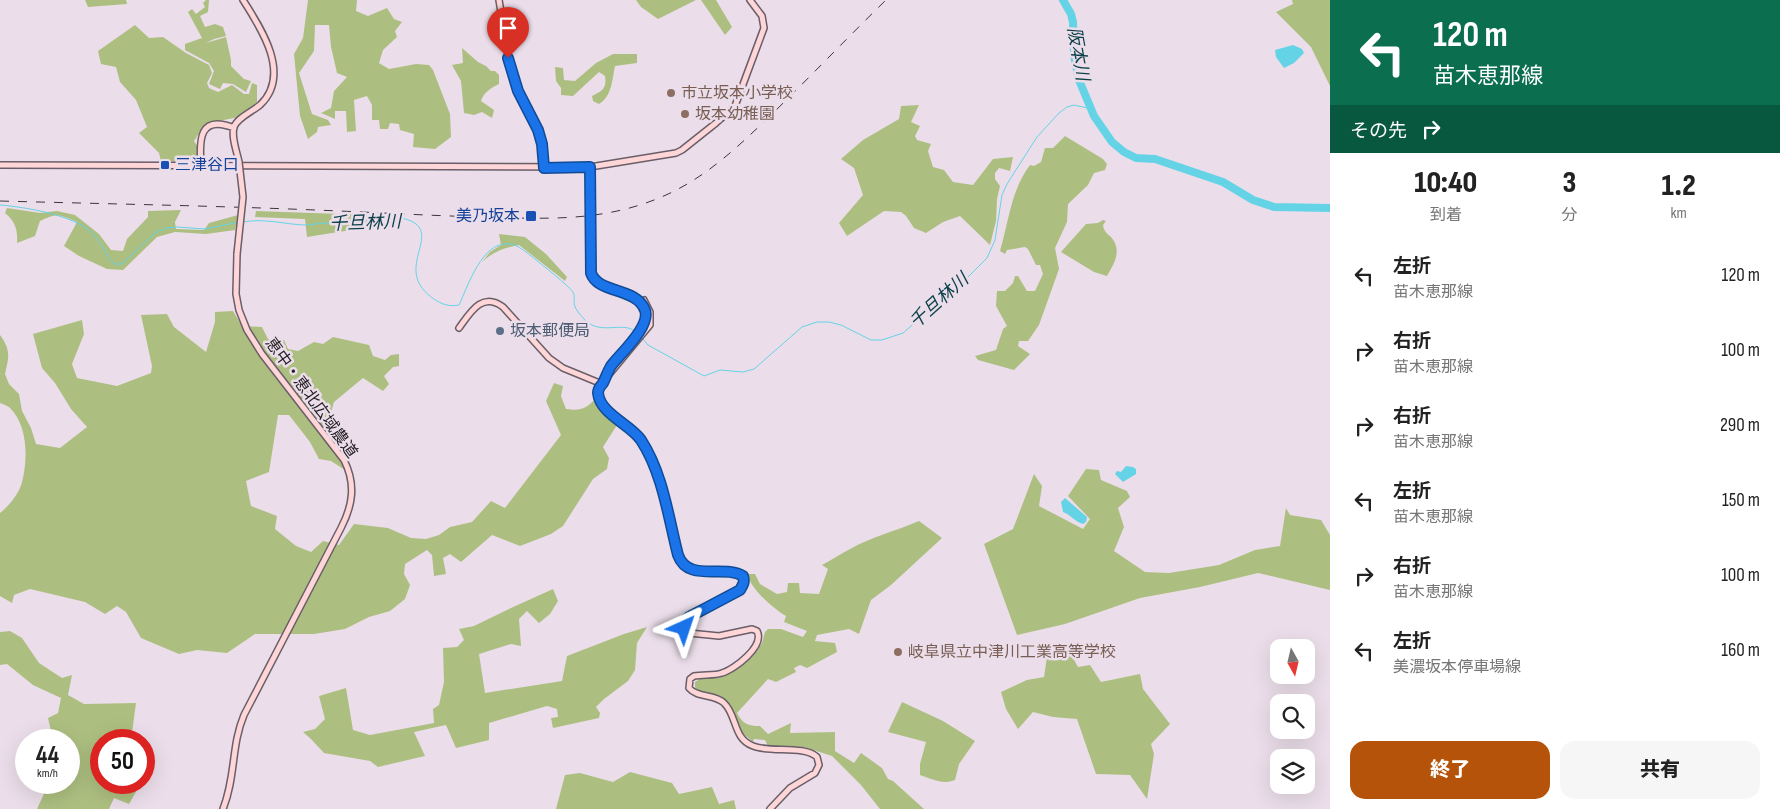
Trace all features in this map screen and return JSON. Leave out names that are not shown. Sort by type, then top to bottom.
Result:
[{"type":"street","points":[[201,166],[200,140],[204,130],[211,125],[220,123],[234,128],[237,122],[263,102],[270,89],[273,75],[272,59],[267,42],[258,23],[243,0]]},
{"type":"street","points":[[500,0],[510,67],[518,91],[538,130],[542,144],[544,168]]},
{"type":"street","points":[[0,165],[544,168],[590,167],[676,153],[728,113],[734,106],[763,33],[763,18],[750,0]]},
{"type":"street","name":"恵中・恵北広域農道","points":[[223,809],[233,774],[236,737],[244,715],[340,531],[350,509],[352,495],[349,472],[340,453],[262,354],[246,330],[239,310],[236,294],[237,254],[243,197],[234,128]]},
{"type":"street","points":[[590,167],[592,277],[602,284],[644,300],[650,312],[650,325],[644,329],[598,389],[598,394],[602,405],[638,436],[657,469],[678,555],[682,564],[688,568],[708,573],[734,572],[743,576],[743,586],[740,590],[689,617],[685,620],[684,628],[689,634],[719,636],[752,629],[757,631],[759,635],[758,644],[729,671],[719,674],[694,676],[690,679],[689,688],[694,692],[723,702],[728,708],[740,735],[749,744],[763,749],[807,752],[813,754],[818,761],[819,769],[790,788],[770,809]]},
{"type":"street","points":[[459,328],[477,305],[489,302],[497,304],[503,307],[544,354],[556,364],[602,384]]},
{"type":"green space","points":[[85,0],[126,0],[127,4],[88,7]]},
{"type":"green space","points":[[209,0],[208,12],[200,16],[205,27],[215,24],[223,27],[226,36],[206,43],[226,37],[231,66],[244,79],[251,81],[246,92],[233,84],[223,83],[220,89],[209,84],[214,71],[209,63],[185,50],[185,44],[202,38],[188,12],[192,9],[196,14],[205,7],[203,3]]},
{"type":"green space","points":[[308,0],[357,0],[356,11],[368,16],[387,8],[394,19],[402,22],[395,31],[397,37],[383,50],[379,63],[389,69],[416,64],[429,65],[433,70],[450,114],[451,137],[435,149],[413,147],[414,134],[400,130],[399,124],[390,123],[388,129],[380,129],[379,120],[372,120],[372,105],[367,96],[354,100],[356,131],[347,132],[346,111],[335,111],[335,119],[321,113],[331,108],[334,91],[347,77],[337,73],[331,47],[329,25],[315,25],[314,51],[299,73],[312,114],[328,120],[331,125],[318,127],[317,132],[308,139],[300,116],[294,54],[303,38]]},
{"type":"green space","points":[[636,0],[696,0],[658,19],[641,7]]},
{"type":"green space","points":[[701,0],[716,0],[732,27],[725,35]]},
{"type":"green space","points":[[1292,0],[1330,0],[1330,86],[1311,47],[1276,12],[1293,4]]},
{"type":"green space","points":[[135,25],[149,38],[163,37],[186,53],[209,65],[212,73],[207,83],[209,88],[218,92],[232,85],[244,94],[249,94],[252,83],[257,85],[257,102],[239,117],[204,126],[194,141],[198,147],[198,162],[161,161],[159,153],[139,133],[147,127],[136,100],[120,82],[116,67],[101,64],[98,51]]},
{"type":"green space","points":[[462,48],[478,62],[499,75],[499,84],[486,93],[481,101],[494,110],[492,118],[482,112],[474,115],[464,113],[461,81],[452,65],[463,63]]},
{"type":"green space","points":[[613,54],[637,54],[637,63],[615,66],[611,87],[603,101],[599,104],[593,101],[592,96],[604,87],[605,76],[599,72],[573,96],[561,95],[561,88],[556,81],[555,67],[563,68],[564,80],[575,81],[596,63]]},
{"type":"green space","points":[[919,105],[911,122],[920,126],[915,136],[917,140],[931,144],[928,151],[933,167],[944,170],[953,182],[973,185],[993,159],[1013,157],[1010,171],[999,168],[995,173],[995,179],[1000,186],[997,199],[996,221],[990,245],[960,216],[943,222],[926,233],[914,228],[901,212],[884,211],[847,236],[839,223],[863,195],[854,168],[841,159],[863,140],[899,119],[901,106]]},
{"type":"green space","points":[[1065,136],[1103,159],[1107,164],[1105,170],[1094,173],[1088,185],[1068,204],[1067,222],[1055,248],[1059,269],[1039,325],[1028,341],[1019,341],[1018,346],[1030,354],[1014,370],[978,360],[975,356],[996,350],[1003,329],[1007,326],[996,306],[997,291],[1005,291],[1013,283],[1015,276],[1018,276],[1027,291],[1035,291],[1043,274],[1040,265],[1036,265],[1028,249],[1025,247],[1007,250],[1005,254],[1000,251],[1011,206],[1024,175],[1030,165],[1034,166],[1041,162],[1045,148],[1053,148]]},
{"type":"green space","points":[[7,208],[40,213],[57,211],[75,215],[99,234],[111,250],[123,251],[127,239],[148,217],[148,211],[181,210],[175,222],[176,229],[204,230],[209,223],[238,215],[235,230],[206,234],[175,232],[157,237],[123,270],[107,269],[79,256],[64,246],[77,222],[62,216],[54,216],[40,221],[35,236],[17,243],[15,226],[5,213]]},
{"type":"green space","points":[[256,211],[368,215],[370,227],[307,237],[305,219],[255,217]]},
{"type":"green space","points":[[1103,220],[1106,221],[1103,225],[1105,230],[1114,241],[1117,250],[1112,268],[1107,276],[1094,272],[1061,252],[1086,224],[1098,223]]},
{"type":"green space","points":[[499,234],[525,237],[546,254],[567,277],[565,281],[519,245],[499,250],[482,262],[490,252],[501,245]]},
{"type":"green space","points":[[233,311],[242,326],[262,327],[268,339],[284,340],[288,349],[298,351],[314,342],[323,344],[333,337],[369,345],[373,356],[385,360],[391,355],[399,354],[399,366],[393,367],[384,376],[389,384],[383,391],[363,378],[334,402],[324,437],[339,455],[345,470],[331,461],[319,459],[310,442],[289,415],[278,415],[269,472],[246,481],[251,506],[277,516],[275,529],[296,546],[311,552],[323,541],[339,545],[354,524],[388,528],[411,538],[426,539],[439,535],[450,527],[472,522],[491,501],[505,508],[561,435],[546,401],[554,383],[563,386],[561,396],[566,409],[576,410],[583,408],[596,398],[617,425],[603,447],[609,458],[607,469],[593,479],[563,526],[551,534],[520,546],[492,535],[461,562],[450,554],[443,558],[446,574],[434,576],[432,555],[427,550],[405,564],[404,574],[410,585],[405,599],[390,611],[369,617],[345,629],[314,634],[255,634],[227,653],[197,650],[179,654],[141,638],[126,612],[117,606],[105,614],[85,602],[30,589],[14,595],[12,603],[0,596],[0,513],[14,499],[21,486],[26,453],[23,433],[16,415],[10,408],[0,403],[0,335],[6,345],[8,354],[5,374],[9,384],[19,394],[22,411],[31,428],[36,444],[60,448],[87,427],[71,409],[55,383],[42,368],[33,334],[82,320],[84,334],[72,364],[77,378],[117,386],[151,373],[152,366],[141,315],[167,314],[174,327],[206,352],[215,322],[215,312]]},
{"type":"green space","points":[[1086,469],[1099,470],[1101,480],[1127,491],[1130,497],[1118,508],[1124,527],[1114,551],[1145,572],[1169,573],[1219,565],[1255,550],[1280,546],[1286,508],[1290,515],[1321,520],[1330,535],[1330,590],[1258,573],[1200,587],[1140,598],[1065,624],[1017,635],[984,544],[1013,529],[1034,474],[1042,486],[1039,506],[1083,529],[1090,519],[1068,496]]},
{"type":"green space","points":[[919,521],[942,538],[891,585],[871,600],[859,634],[849,629],[817,635],[815,641],[835,643],[837,652],[807,668],[800,665],[794,668],[796,672],[776,682],[768,679],[737,713],[741,720],[752,726],[760,726],[768,734],[791,723],[790,733],[835,732],[835,751],[854,763],[861,753],[882,768],[888,779],[893,781],[924,809],[880,809],[861,785],[832,756],[804,747],[768,746],[765,740],[754,739],[753,742],[741,732],[726,700],[697,690],[695,682],[703,677],[719,678],[736,670],[753,655],[762,643],[765,632],[768,629],[781,629],[803,637],[807,631],[784,622],[786,616],[757,592],[749,580],[748,574],[755,574],[760,584],[777,594],[787,592],[788,583],[799,583],[800,593],[819,594],[828,569],[822,565],[866,541]]},
{"type":"green space","points":[[553,589],[558,601],[550,614],[539,623],[527,611],[519,619],[521,646],[511,644],[479,654],[485,693],[562,681],[567,656],[647,627],[637,643],[635,670],[628,681],[596,707],[600,713],[599,718],[553,728],[551,718],[558,717],[557,709],[547,706],[489,723],[489,740],[456,748],[446,725],[414,732],[425,756],[378,767],[370,761],[324,753],[303,732],[315,729],[325,719],[319,696],[346,688],[353,730],[370,735],[434,723],[433,709],[439,705],[444,682],[443,648],[457,647],[464,640],[459,629],[474,626]]},
{"type":"green space","points":[[10,631],[22,638],[39,663],[62,678],[72,675],[68,695],[84,704],[136,703],[132,729],[90,729],[90,794],[135,794],[129,804],[114,798],[109,809],[37,809],[44,794],[80,794],[80,729],[50,729],[48,718],[58,713],[61,698],[33,685],[7,664],[0,665],[0,632]]},
{"type":"green space","points":[[1068,649],[1078,667],[1090,665],[1101,682],[1140,674],[1143,689],[1170,724],[1151,744],[1154,754],[1147,799],[1130,775],[1096,774],[1077,719],[1053,717],[1033,712],[1018,729],[1006,709],[1001,692],[1027,680],[1044,677],[1047,657]]},
{"type":"green space","points":[[902,702],[943,721],[975,741],[959,764],[955,780],[942,782],[920,775],[920,764],[926,742],[888,732]]},
{"type":"green space","points":[[630,772],[672,783],[679,794],[712,787],[719,804],[734,800],[736,809],[556,809],[565,775],[580,773],[613,782]]},
{"type":"water","points":[[1293,45],[1302,49],[1304,53],[1294,63],[1284,68],[1276,57],[1275,50]]},
{"type":"water","points":[[1126,466],[1136,469],[1136,474],[1123,482],[1115,474],[1117,471],[1121,472]]},
{"type":"water","points":[[1065,498],[1087,517],[1086,522],[1080,523],[1063,512],[1061,502]]},
{"type":"waterway","name":"千旦林川","points":[[1063,0],[1073,22],[1074,55],[1079,80],[1094,116],[1112,142],[1124,152],[1136,158],[1155,159],[1223,182],[1253,200],[1274,207],[1330,208]]},
{"type":"waterway","name":"千旦林川","points":[[642,338],[648,345],[704,376],[720,370],[743,372],[754,369],[802,327],[817,322],[841,325],[871,340],[882,340],[903,333],[987,258],[995,240],[1002,195],[1037,137],[1067,107],[1074,105],[1092,109]]},
{"type":"waterway","name":"千旦林川","points":[[0,205],[49,213],[74,221],[92,233],[115,264],[122,264],[155,233],[166,228],[205,229],[239,222]]},
{"type":"waterway","name":"千旦林川","points":[[243,222],[258,221],[304,225],[340,224],[397,218],[407,219],[416,224],[421,231],[422,239],[416,268],[417,278],[423,289],[434,299],[442,304],[452,306],[459,305],[477,266],[484,257],[499,245],[512,244],[526,252],[574,293],[576,308],[587,322],[600,327],[632,329],[637,333]]},
{"type":"railway","points":[[0,201],[531,218],[577,217],[621,210],[644,204],[666,195],[696,179],[723,159],[773,113],[886,0]]},
{"type":"place","name":"市立坂本小学校","points":[[671,93]]},
{"type":"place","name":"坂本幼稚園","points":[[685,114]]},
{"type":"place","name":"三津谷口","points":[[165,165]]},
{"type":"place","name":"美乃坂本","points":[[531,216]]},
{"type":"place","name":"坂本郵便局","points":[[500,331]]},
{"type":"place","name":"岐阜県立中津川工業高等学校","points":[[898,652]]},
{"type":"route","points":[[508,58],[518,91],[538,130],[544,152],[544,168],[590,167],[592,277],[602,284],[634,297],[641,302],[647,314],[641,328],[610,367],[598,389],[602,405],[638,436],[657,469],[678,555],[682,564],[688,568],[708,573],[734,572],[743,576],[744,579],[740,590],[689,617],[685,620],[684,628]]},
{"type":"water label","name":"阪本川","points":[[1078,54]]}]
